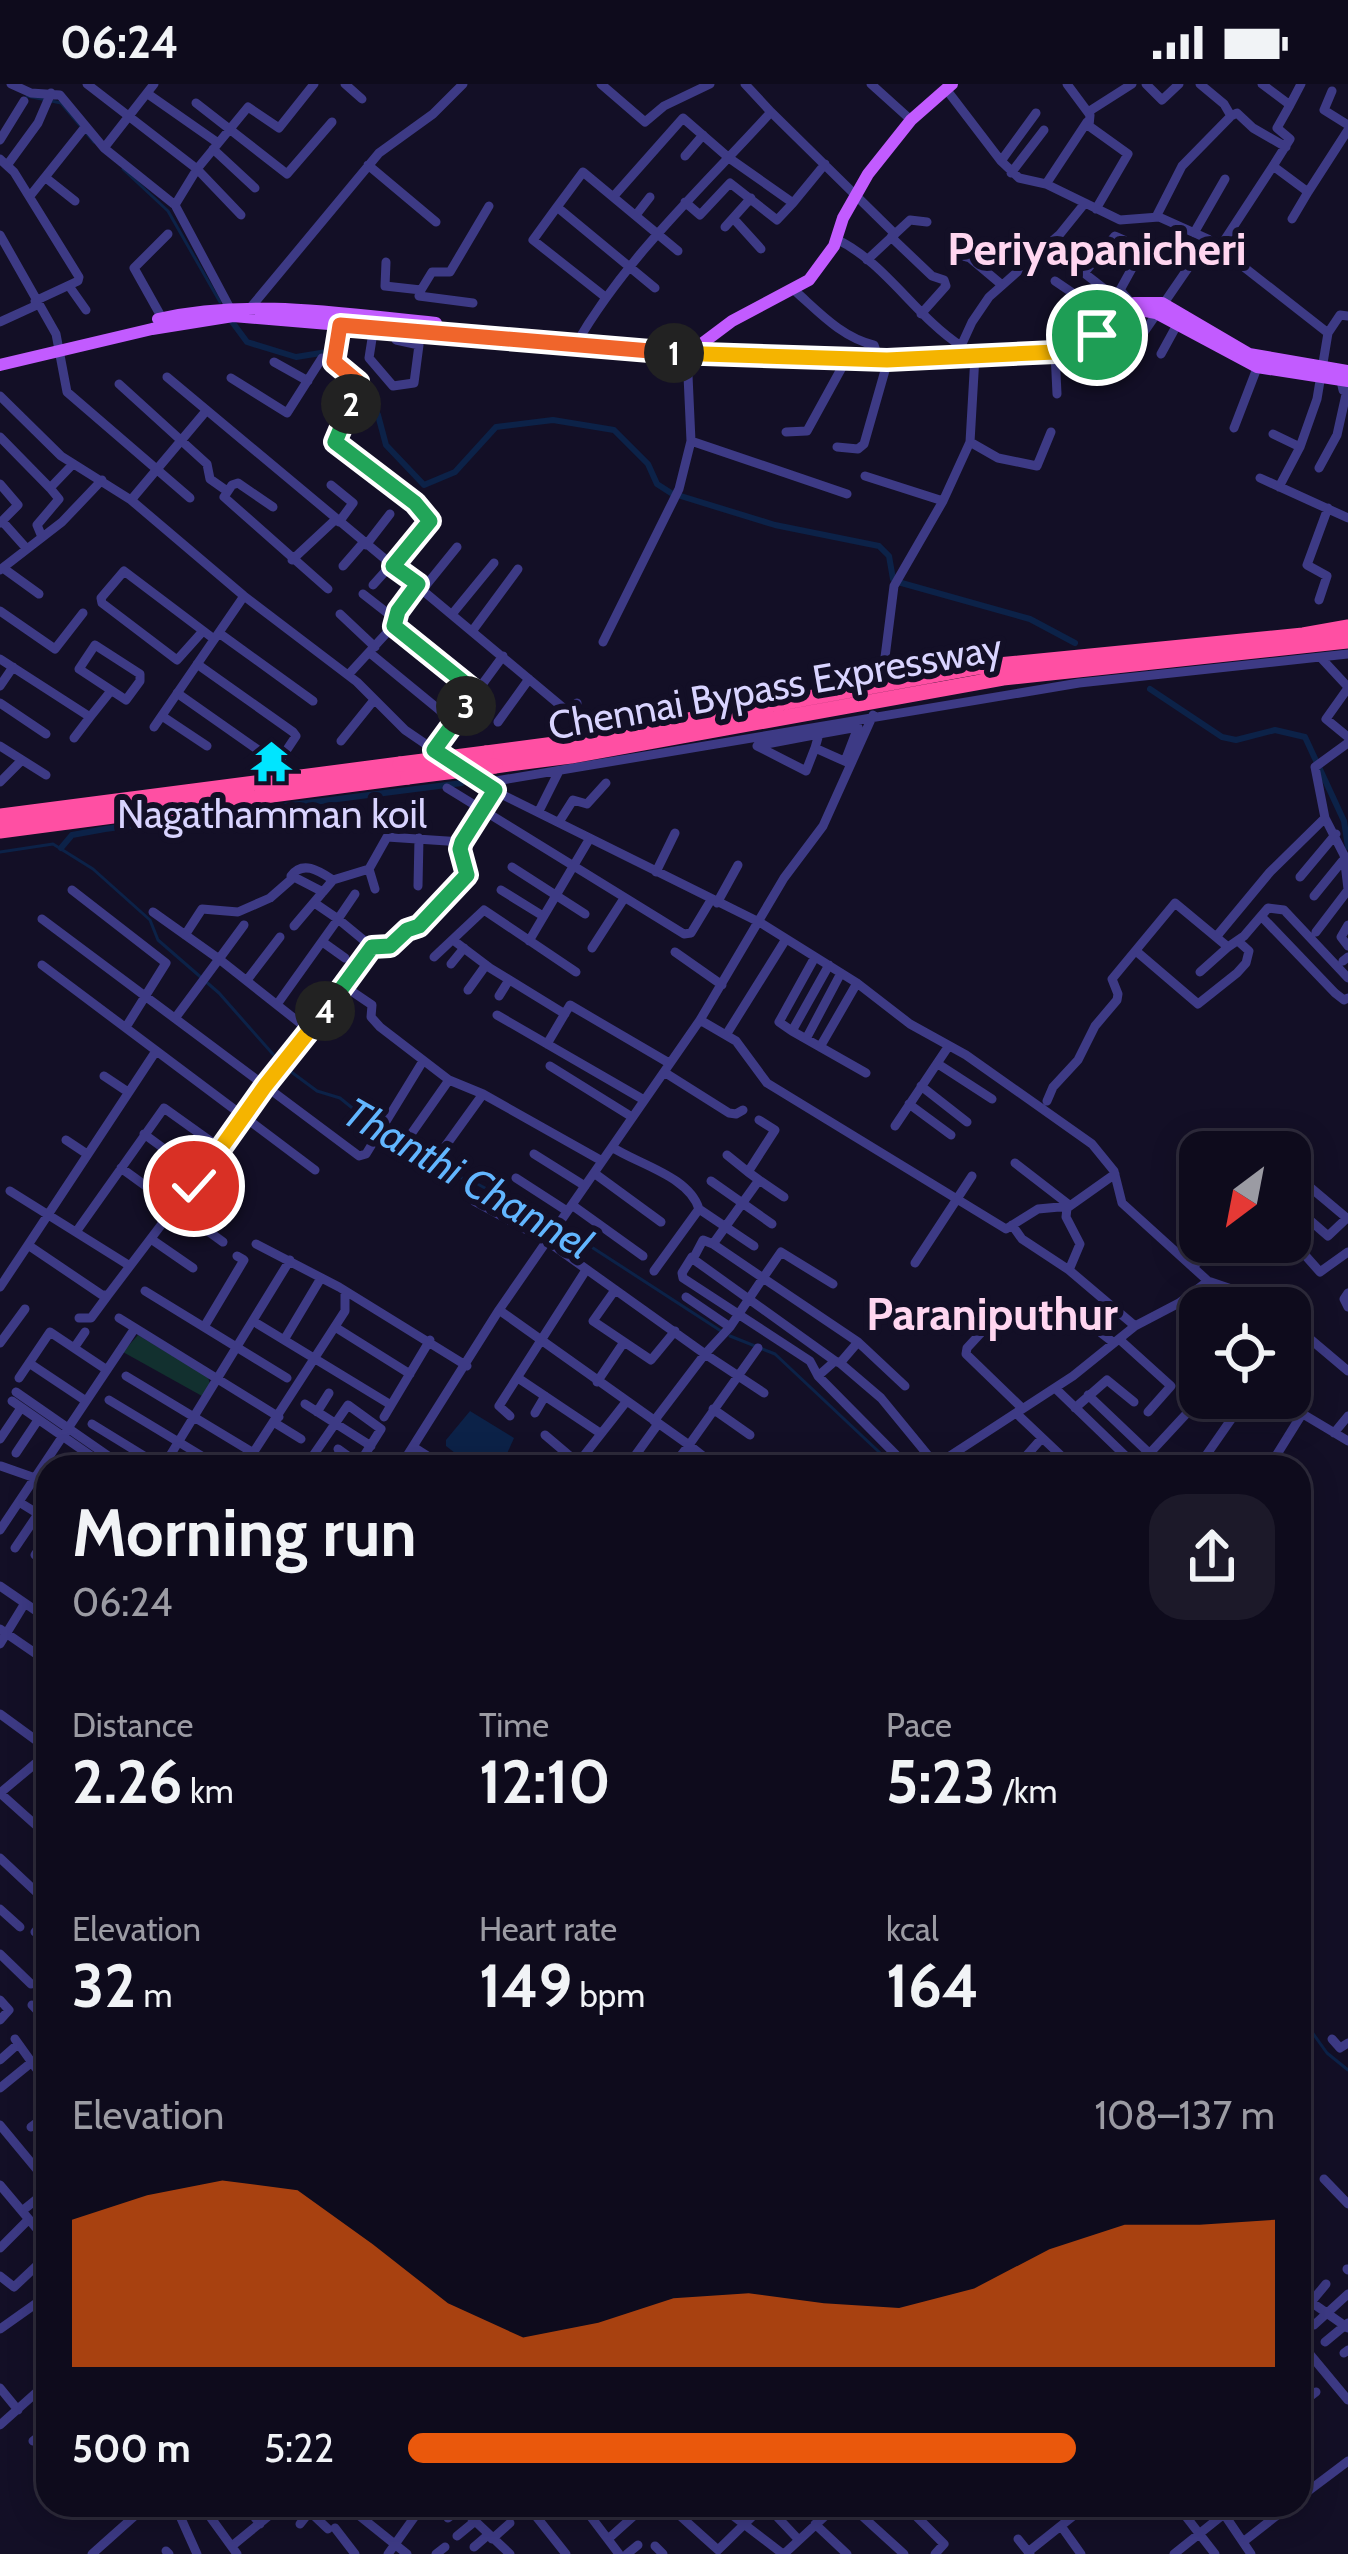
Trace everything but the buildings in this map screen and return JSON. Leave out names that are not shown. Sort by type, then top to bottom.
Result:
[{"type":"highway","name":"Chennai Bypass Expressway","points":[[490,759],[977,667],[1348,627]]},
{"type":"highway","name":"Chennai Bypass Expressway","points":[[0,831],[1003,678],[1348,641]]},
{"type":"highway","name":"Chennai Bypass Expressway","points":[[0,816],[404,771]]},
{"type":"main road","points":[[691,351],[732,322],[794,290],[823,265],[856,194],[911,120],[949,87]]},
{"type":"main road","points":[[0,362],[162,318],[232,311],[797,358],[883,360],[958,351],[975,356],[1055,352],[1086,343],[1115,320],[1125,297],[1161,309],[1259,362]]},
{"type":"main road","points":[[60,347],[251,307],[374,326],[404,326]]},
{"type":"main road","points":[[1161,309],[1178,323],[1259,362],[1320,373],[1346,383]]},
{"type":"street","points":[[11,84],[65,100],[83,130],[176,205],[232,311]]},
{"type":"street","points":[[87,84],[197,169],[241,215]]},
{"type":"street","points":[[176,205],[197,169],[250,106],[281,128],[314,84]]},
{"type":"street","points":[[345,84],[362,99]]},
{"type":"street","points":[[251,307],[368,165],[463,84]]},
{"type":"street","points":[[601,84],[645,122],[664,106],[710,84]]},
{"type":"street","points":[[745,84],[932,276],[944,280],[946,286],[921,314]]},
{"type":"street","points":[[871,84],[911,120]]},
{"type":"street","points":[[1067,84],[1088,117],[1128,154],[1096,208]]},
{"type":"street","points":[[1046,184],[1088,117],[1132,84]]},
{"type":"street","points":[[1146,84],[1162,100],[1179,84]]},
{"type":"street","points":[[1200,84],[1231,116]]},
{"type":"street","points":[[1262,84],[1290,105]]},
{"type":"street","points":[[1220,248],[1290,139],[1277,128],[1301,84]]},
{"type":"street","points":[[949,87],[1012,173],[1120,220],[1156,217],[1208,239],[1328,333]]},
{"type":"street","points":[[104,148],[151,89],[255,188]]},
{"type":"street","points":[[1332,91],[1324,110],[1348,126]]},
{"type":"street","points":[[0,322],[78,281],[79,275],[31,196],[4,162],[50,97]]},
{"type":"street","points":[[0,140],[24,101]]},
{"type":"street","points":[[196,103],[286,174],[332,122]]},
{"type":"street","points":[[664,106],[793,203]]},
{"type":"street","points":[[577,341],[604,296],[657,232],[771,112]]},
{"type":"street","points":[[1292,219],[1348,126],[1348,112]]},
{"type":"street","points":[[1001,161],[1036,113]]},
{"type":"street","points":[[1156,217],[1182,166],[1231,116],[1237,113],[1252,128],[1286,147]]},
{"type":"street","points":[[613,196],[683,118]]},
{"type":"street","points":[[31,196],[83,130]]},
{"type":"street","points":[[1012,173],[1044,130]]},
{"type":"street","points":[[685,156],[703,135]]},
{"type":"street","points":[[685,202],[696,219],[730,183],[779,221],[825,164]]},
{"type":"street","points":[[368,165],[436,221]]},
{"type":"street","points":[[1274,166],[1308,192]]},
{"type":"street","points":[[604,296],[533,241],[583,172],[678,251]]},
{"type":"street","points":[[46,178],[75,201]]},
{"type":"street","points":[[1194,233],[1225,179]]},
{"type":"street","points":[[636,215],[650,196]]},
{"type":"street","points":[[751,198],[729,222],[761,249]]},
{"type":"street","points":[[836,239],[867,260],[958,351],[982,307],[1060,234],[1084,203]]},
{"type":"street","points":[[374,326],[369,358],[393,386],[414,383],[419,345],[395,340],[429,273],[450,272],[489,206]]},
{"type":"street","points":[[557,207],[655,288]]},
{"type":"street","points":[[867,260],[910,220],[927,222]]},
{"type":"street","points":[[162,318],[134,268],[169,234]]},
{"type":"street","points":[[0,235],[60,347],[71,398],[190,498]]},
{"type":"street","points":[[1095,371],[1107,349],[1125,297],[1136,261],[1117,236],[1084,276],[1125,297]]},
{"type":"street","points":[[1129,354],[1208,239]]},
{"type":"street","points":[[1100,252],[1114,263]]},
{"type":"street","points":[[955,254],[970,258],[1001,285]]},
{"type":"street","points":[[386,262],[383,284],[473,303]]},
{"type":"street","points":[[1055,281],[1115,320]]},
{"type":"street","points":[[69,286],[86,310]]},
{"type":"street","points":[[794,290],[839,329],[874,345],[883,360],[864,444],[858,449],[837,447]]},
{"type":"street","points":[[1279,488],[1300,447],[1328,333],[1340,315],[1348,316]]},
{"type":"street","points":[[342,320],[336,357],[358,385],[335,442],[415,503],[430,521],[374,585]]},
{"type":"street","points":[[1161,354],[1178,323]]},
{"type":"street","points":[[603,642],[677,494],[692,441],[691,351]]},
{"type":"street","points":[[1055,352],[1057,394]]},
{"type":"street","points":[[883,673],[896,582],[943,501],[970,442],[975,356]]},
{"type":"street","points":[[231,378],[285,413],[292,410],[322,358],[336,357]]},
{"type":"street","points":[[786,432],[803,434],[808,429],[846,360]]},
{"type":"street","points":[[274,362],[308,381]]},
{"type":"street","points":[[1234,428],[1259,362]]},
{"type":"street","points":[[166,377],[569,712],[578,703]]},
{"type":"street","points":[[1319,468],[1336,435],[1346,383]]},
{"type":"street","points":[[119,384],[207,464],[210,479],[226,491]]},
{"type":"street","points":[[0,395],[73,464],[130,500],[434,750],[495,790],[760,923],[856,983],[910,1024],[1045,1104],[1092,1144],[1115,1174],[1122,1203],[1208,1281],[1226,1287]]},
{"type":"street","points":[[130,500],[206,411]]},
{"type":"street","points":[[970,442],[998,458],[1037,466],[1051,432]]},
{"type":"street","points":[[1273,434],[1300,447]]},
{"type":"street","points":[[0,436],[59,498],[38,525],[42,537]]},
{"type":"street","points":[[692,441],[847,494]]},
{"type":"street","points":[[50,488],[73,464]]},
{"type":"street","points":[[865,476],[943,501]]},
{"type":"street","points":[[1260,478],[1348,518]]},
{"type":"street","points":[[39,594],[2,569],[102,480]]},
{"type":"street","points":[[0,484],[18,505],[1,522],[27,549]]},
{"type":"street","points":[[226,491],[238,484],[273,507]]},
{"type":"street","points":[[292,560],[353,503],[331,485]]},
{"type":"street","points":[[226,491],[225,502],[328,589]]},
{"type":"street","points":[[1319,600],[1327,576],[1307,566],[1328,508]]},
{"type":"street","points":[[343,566],[390,514]]},
{"type":"street","points":[[348,676],[457,547]]},
{"type":"street","points":[[453,614],[494,563]]},
{"type":"street","points":[[472,630],[518,569]]},
{"type":"street","points":[[203,632],[177,660],[101,598],[124,572],[203,632],[313,701]]},
{"type":"street","points":[[363,594],[476,692]]},
{"type":"street","points":[[154,727],[244,596]]},
{"type":"street","points":[[0,611],[55,649],[82,613]]},
{"type":"street","points":[[340,614],[372,650],[454,722]]},
{"type":"street","points":[[95,645],[140,674],[126,700],[110,692],[79,669],[95,645]]},
{"type":"street","points":[[484,783],[1079,683],[1348,654]]},
{"type":"street","points":[[434,750],[503,656]]},
{"type":"street","points":[[0,659],[91,717]]},
{"type":"street","points":[[1316,932],[1348,889],[1336,834],[1325,818],[1319,764],[1348,740],[1326,719],[1348,687],[1322,659]]},
{"type":"street","points":[[177,693],[280,760],[296,736],[197,664]]},
{"type":"street","points":[[0,686],[13,667]]},
{"type":"street","points":[[499,722],[529,679]]},
{"type":"street","points":[[74,738],[110,692]]},
{"type":"street","points":[[341,741],[374,700]]},
{"type":"street","points":[[0,703],[46,734]]},
{"type":"street","points":[[162,716],[207,746]]},
{"type":"street","points":[[410,1455],[499,1310],[700,1020],[784,878],[823,826],[872,716]]},
{"type":"street","points":[[819,734],[806,771],[757,746],[819,734],[858,727],[848,763]]},
{"type":"street","points":[[0,746],[46,776]]},
{"type":"street","points":[[815,748],[848,763]]},
{"type":"street","points":[[0,782],[22,760]]},
{"type":"street","points":[[539,811],[559,771]]},
{"type":"street","points":[[559,821],[572,800],[586,804],[606,783]]},
{"type":"street","points":[[447,788],[686,935],[738,866]]},
{"type":"street","points":[[316,904],[372,947],[390,946],[419,926],[465,878],[462,842],[495,790]]},
{"type":"street","points":[[1216,938],[1270,872],[1325,818]]},
{"type":"street","points":[[656,872],[675,833]]},
{"type":"street","points":[[1300,877],[1336,834]]},
{"type":"street","points":[[294,926],[333,880],[369,869],[387,837],[462,842]]},
{"type":"street","points":[[418,886],[419,838]]},
{"type":"street","points":[[529,940],[590,838]]},
{"type":"street","points":[[1315,896],[1344,859]]},
{"type":"street","points":[[185,935],[202,909],[238,912],[270,898],[304,867],[333,880]]},
{"type":"street","points":[[512,867],[585,914]]},
{"type":"street","points":[[369,869],[375,889]]},
{"type":"street","points":[[291,878],[323,892]]},
{"type":"street","points":[[72,890],[166,963],[126,1027]]},
{"type":"street","points":[[501,890],[543,916]]},
{"type":"street","points":[[278,1003],[355,894]]},
{"type":"street","points":[[592,948],[623,899]]},
{"type":"street","points":[[1045,1104],[1078,1060],[1095,1025],[1117,1000],[1112,979],[1136,950],[1175,903],[1216,938],[1249,951],[1246,963],[1198,1004],[1136,950]]},
{"type":"street","points":[[1200,972],[1272,906],[1284,910],[1348,978]]},
{"type":"street","points":[[434,957],[484,910],[576,972]]},
{"type":"street","points":[[153,912],[310,1031]]},
{"type":"street","points":[[1261,916],[1335,993],[1348,998]]},
{"type":"street","points":[[42,919],[359,1156],[366,1154],[423,1061]]},
{"type":"street","points":[[176,1017],[244,925]]},
{"type":"street","points":[[1348,925],[1342,937],[1348,946]]},
{"type":"street","points":[[248,980],[280,937]]},
{"type":"street","points":[[726,1035],[786,939]]},
{"type":"street","points":[[453,940],[565,1014]]},
{"type":"street","points":[[324,943],[345,958]]},
{"type":"street","points":[[79,1318],[91,1318],[372,947]]},
{"type":"street","points":[[452,964],[464,948]]},
{"type":"street","points":[[675,952],[722,985]]},
{"type":"street","points":[[815,957],[779,1022],[866,1073]]},
{"type":"street","points":[[42,965],[315,1170]]},
{"type":"street","points":[[468,990],[486,965]]},
{"type":"street","points":[[792,1031],[829,965]]},
{"type":"street","points":[[806,1039],[841,973]]},
{"type":"street","points":[[499,996],[509,980]]},
{"type":"street","points":[[820,1047],[856,983]]},
{"type":"street","points":[[344,986],[372,1005],[371,1018],[380,1027],[449,1080],[602,1161]]},
{"type":"street","points":[[527,1008],[535,995]]},
{"type":"street","points":[[547,1044],[570,1006],[729,1113],[742,1110]]},
{"type":"street","points":[[497,1015],[644,1100]]},
{"type":"street","points":[[700,1020],[742,1047],[767,1083],[1006,1229],[1044,1207],[1070,1206],[1115,1174]]},
{"type":"street","points":[[896,1126],[948,1047]]},
{"type":"street","points":[[0,1287],[4,1269],[28,1245],[156,1051]]},
{"type":"street","points":[[938,1064],[992,1099]]},
{"type":"street","points":[[550,1066],[632,1117]]},
{"type":"street","points":[[104,1076],[128,1092]]},
{"type":"street","points":[[409,1138],[449,1080]]},
{"type":"street","points":[[921,1086],[967,1122]]},
{"type":"street","points":[[444,1148],[483,1094]]},
{"type":"street","points":[[909,1104],[951,1135]]},
{"type":"street","points":[[76,1232],[161,1110],[168,1108],[220,1148]]},
{"type":"street","points":[[748,1172],[775,1130],[759,1120]]},
{"type":"street","points":[[144,1133],[201,1176]]},
{"type":"street","points":[[66,1140],[87,1154]]},
{"type":"street","points":[[612,1147],[633,1161],[643,1160],[692,1195],[699,1209],[754,1246]]},
{"type":"street","points":[[534,1154],[585,1186]]},
{"type":"street","points":[[727,1155],[784,1197]]},
{"type":"street","points":[[1015,1162],[1070,1206]]},
{"type":"street","points":[[121,1168],[224,1242]]},
{"type":"street","points":[[594,1173],[661,1222]]},
{"type":"street","points":[[915,1263],[972,1175]]},
{"type":"street","points":[[516,1178],[643,1256]]},
{"type":"street","points":[[713,1244],[759,1180]]},
{"type":"street","points":[[711,1181],[772,1224]]},
{"type":"street","points":[[1311,1188],[1347,1218],[1330,1236],[1311,1220]]},
{"type":"street","points":[[10,1191],[130,1266]]},
{"type":"street","points":[[474,1202],[547,1241],[764,1393]]},
{"type":"street","points":[[1069,1270],[1080,1244],[1066,1217],[1070,1206]]},
{"type":"street","points":[[653,1271],[699,1209]]},
{"type":"street","points":[[1012,1225],[1022,1239],[1069,1270],[1135,1326]]},
{"type":"street","points":[[151,1239],[193,1268]]},
{"type":"street","points":[[896,1455],[818,1376],[810,1361],[683,1278],[682,1272],[704,1240],[713,1244],[858,1342],[904,1386]]},
{"type":"street","points":[[256,1244],[430,1340],[467,1366]]},
{"type":"street","points":[[28,1245],[109,1295]]},
{"type":"street","points":[[635,1455],[782,1252],[833,1284]]},
{"type":"street","points":[[1311,1262],[1320,1272],[1348,1252]]},
{"type":"street","points":[[204,1327],[244,1260],[237,1256]]},
{"type":"street","points":[[692,1257],[838,1362],[880,1398],[924,1455]]},
{"type":"street","points":[[170,1455],[290,1260]]},
{"type":"street","points":[[1193,1267],[1197,1263]]},
{"type":"street","points":[[510,1416],[498,1407],[586,1270]]},
{"type":"street","points":[[284,1340],[321,1278]]},
{"type":"street","points":[[1200,1287],[1208,1281]]},
{"type":"street","points":[[615,1290],[593,1322],[651,1360],[675,1331]]},
{"type":"street","points":[[145,1291],[287,1378]]},
{"type":"street","points":[[127,1376],[255,1454],[346,1307],[345,1291]]},
{"type":"street","points":[[1348,1293],[1344,1300],[1348,1306]]},
{"type":"street","points":[[172,1307],[180,1294]]},
{"type":"street","points":[[686,1297],[726,1332]]},
{"type":"street","points":[[1060,1300],[1171,1386],[1148,1412]]},
{"type":"street","points":[[950,1455],[1054,1388],[1135,1326],[1179,1303]]},
{"type":"street","points":[[1004,1308],[966,1354],[1060,1455]]},
{"type":"street","points":[[0,1342],[25,1310]]},
{"type":"street","points":[[499,1310],[701,1455]]},
{"type":"street","points":[[119,1318],[301,1439]]},
{"type":"street","points":[[253,1321],[391,1405]]},
{"type":"street","points":[[334,1327],[410,1374]]},
{"type":"street","points":[[50,1455],[135,1328]]},
{"type":"street","points":[[19,1378],[50,1332],[107,1370]]},
{"type":"street","points":[[74,1348],[85,1332]]},
{"type":"street","points":[[1311,1339],[1346,1367]]},
{"type":"street","points":[[384,1417],[430,1340]]},
{"type":"street","points":[[597,1382],[624,1342]]},
{"type":"street","points":[[818,1376],[858,1342]]},
{"type":"street","points":[[681,1455],[758,1348]]},
{"type":"street","points":[[29,1363],[86,1401]]},
{"type":"street","points":[[518,1378],[600,1433]]},
{"type":"street","points":[[1075,1408],[1107,1380],[1134,1402]]},
{"type":"street","points":[[1054,1388],[1124,1455]]},
{"type":"street","points":[[317,1412],[329,1393]]},
{"type":"street","points":[[1088,1395],[1149,1454],[1182,1419]]},
{"type":"street","points":[[535,1413],[545,1396]]},
{"type":"street","points":[[16,1400],[92,1455]]},
{"type":"street","points":[[16,1400],[104,1455]]},
{"type":"street","points":[[0,1439],[16,1400]]},
{"type":"street","points":[[109,1400],[192,1455]]},
{"type":"street","points":[[584,1455],[626,1402]]},
{"type":"street","points":[[305,1404],[370,1446]]},
{"type":"street","points":[[313,1455],[348,1406],[381,1429],[364,1455]]},
{"type":"street","points":[[713,1409],[750,1435]]},
{"type":"street","points":[[1334,1433],[1348,1416]]},
{"type":"street","points":[[1206,1455],[1231,1419]]},
{"type":"street","points":[[1276,1455],[1299,1419]]},
{"type":"street","points":[[1310,1419],[1348,1441]]},
{"type":"street","points":[[0,1530],[35,1478],[6,1461],[38,1420]]},
{"type":"street","points":[[92,1424],[143,1455]]},
{"type":"street","points":[[545,1435],[566,1455]]},
{"type":"street","points":[[1027,1455],[1042,1438]]},
{"type":"street","points":[[416,1448],[427,1455]]},
{"type":"street","points":[[338,1449],[346,1455]]},
{"type":"street","points":[[19,1502],[36,1513]]},
{"type":"street","points":[[15,1548],[36,1525]]},
{"type":"street","points":[[0,1586],[36,1611]]},
{"type":"street","points":[[25,1604],[2,1636],[36,1655]]},
{"type":"street","points":[[0,1714],[36,1742]]},
{"type":"street","points":[[34,1764],[0,1793],[36,1825]]},
{"type":"street","points":[[0,1858],[36,1892]]},
{"type":"street","points":[[0,1909],[20,1927]]},
{"type":"street","points":[[0,1954],[31,1984]]},
{"type":"street","points":[[0,2000],[9,2010],[0,2020]]},
{"type":"street","points":[[32,2005],[36,2009]]},
{"type":"street","points":[[1332,2039],[1340,2048],[1348,2043]]},
{"type":"street","points":[[0,2060],[16,2042],[36,2068]]},
{"type":"street","points":[[0,2088],[32,2062]]},
{"type":"street","points":[[31,2127],[36,2123]]},
{"type":"street","points":[[0,2125],[36,2171]]},
{"type":"street","points":[[1324,2179],[1348,2204]]},
{"type":"street","points":[[0,2185],[36,2228]]},
{"type":"street","points":[[0,2248],[36,2201]]},
{"type":"street","points":[[0,2276],[14,2287],[36,2266]]},
{"type":"street","points":[[1311,2301],[1326,2284]]},
{"type":"street","points":[[1314,2325],[1348,2294]]},
{"type":"street","points":[[1311,2303],[1347,2326],[1325,2342]]},
{"type":"street","points":[[3,2322],[36,2305]]},
{"type":"street","points":[[1311,2355],[1348,2400]]},
{"type":"street","points":[[0,2388],[18,2410]]},
{"type":"street","points":[[0,2425],[36,2393]]},
{"type":"street","points":[[1311,2489],[1348,2461]]},
{"type":"street","points":[[92,2554],[133,2517]]},
{"type":"street","points":[[181,2517],[197,2554]]},
{"type":"street","points":[[254,2517],[260,2524]]},
{"type":"street","points":[[211,2518],[234,2550],[268,2517]]},
{"type":"street","points":[[300,2524],[305,2517]]},
{"type":"street","points":[[321,2517],[355,2554]]},
{"type":"street","points":[[362,2517],[407,2554]]},
{"type":"street","points":[[388,2554],[415,2517]]},
{"type":"street","points":[[470,2517],[510,2554]]},
{"type":"street","points":[[537,2517],[566,2554]]},
{"type":"street","points":[[592,2517],[623,2554],[638,2545]]},
{"type":"street","points":[[608,2539],[633,2517]]},
{"type":"street","points":[[681,2517],[718,2552],[753,2517]]},
{"type":"street","points":[[732,2517],[784,2554],[823,2517]]},
{"type":"street","points":[[777,2517],[797,2538]]},
{"type":"street","points":[[863,2517],[904,2554]]},
{"type":"street","points":[[917,2517],[955,2554]]},
{"type":"street","points":[[1018,2539],[1029,2553],[1072,2517]]},
{"type":"street","points":[[1187,2517],[1215,2554]]},
{"type":"street","points":[[1178,2552],[1215,2517]]},
{"type":"street","points":[[1226,2517],[1251,2554]]},
{"type":"street","points":[[1243,2542],[1275,2517]]},
{"type":"street","points":[[458,2536],[474,2522]]},
{"type":"street","points":[[474,2546],[510,2523]]},
{"type":"street","points":[[815,2524],[847,2554]]},
{"type":"street","points":[[1060,2526],[1081,2554]]},
{"type":"street","points":[[935,2554],[944,2544]]},
{"type":"green space","points":[[138,1335],[208,1377],[210,1384],[202,1396],[123,1352]]},
{"type":"water","points":[[470,1411],[514,1438],[506,1455],[458,1455],[446,1446]]},
{"type":"waterway","points":[[27,96],[61,103],[94,142]]},
{"type":"waterway","points":[[123,169],[168,211],[220,302]]},
{"type":"waterway","points":[[230,319],[247,342],[296,357],[327,352],[348,363],[378,415],[386,445],[424,485],[455,472],[496,427],[553,420],[614,430],[648,464],[657,484],[671,493],[775,525],[879,546],[889,556],[893,579],[898,582],[1030,619],[1075,643]]},
{"type":"waterway","points":[[1150,689],[1222,737],[1236,740],[1275,730],[1305,737],[1344,821],[1348,847]]},
{"type":"waterway","points":[[61,848],[72,835],[105,829],[462,783]]},
{"type":"waterway","name":"Thanthi Channel","points":[[0,852],[53,844],[93,869],[150,920],[158,940],[219,993],[279,1061]]},
{"type":"waterway","name":"Thanthi Channel","points":[[286,1068],[317,1091],[340,1098],[377,1128]]},
{"type":"waterway","name":"Thanthi Channel","points":[[385,1133],[442,1173],[470,1180],[573,1235],[721,1331]]},
{"type":"waterway","name":"Thanthi Channel","points":[[730,1336],[775,1354],[882,1455]]},
{"type":"waterway","name":"Thanthi Channel","points":[[1311,2031],[1327,2053],[1348,2070]]},
{"type":"place","name":"Nagathamman koil","points":[[272,762]]},
{"type":"district","name":"Periyapanicheri","points":[[1097,249]]},
{"type":"district","name":"Paraniputhur","points":[[992,1314]]},
{"type":"route","points":[[194,1186],[372,947],[388,947],[419,926],[465,878],[462,842],[495,790],[434,750],[476,692],[394,626],[398,611],[418,584],[393,566],[430,521],[415,503],[335,442],[358,390],[355,379],[334,362],[340,325],[775,359],[1043,353],[1071,350],[1097,335]]}]
